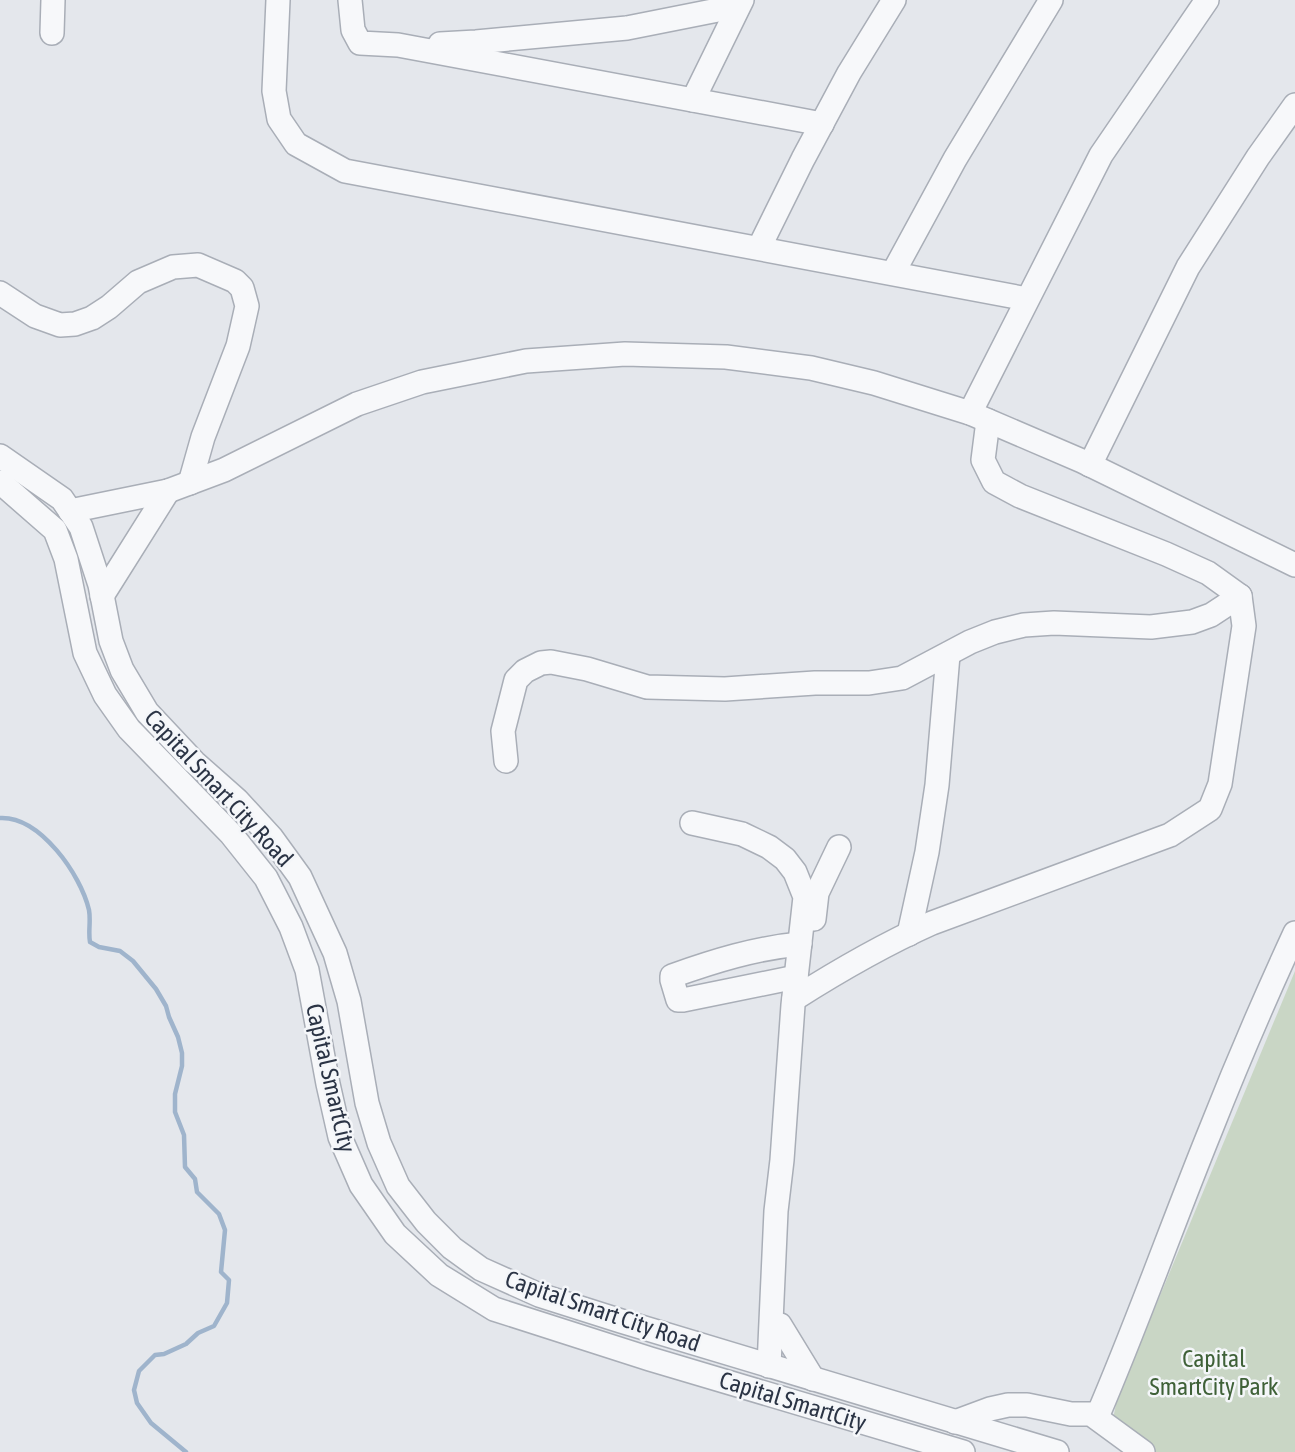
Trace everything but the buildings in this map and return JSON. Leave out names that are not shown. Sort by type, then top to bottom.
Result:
[{"type":"street","points":[[52,33],[53,0]]},
{"type":"street","points":[[278,0],[274,91],[279,119],[296,144],[345,171],[1027,299]]},
{"type":"street","points":[[350,0],[353,30],[360,43],[398,45],[476,43],[627,28],[740,3]]},
{"type":"street","points":[[759,248],[821,124],[894,0]]},
{"type":"street","points":[[893,273],[955,159],[1051,0]]},
{"type":"street","points":[[800,944],[758,949],[672,976],[678,1000],[798,990],[932,923],[1170,835],[1210,809],[1220,784],[1244,626],[1240,596],[1209,573],[1020,496],[994,482],[983,460],[979,417],[1027,299],[1101,155],[1203,1]]},
{"type":"street","points":[[693,100],[740,3]]},
{"type":"street","points":[[398,45],[821,124]]},
{"type":"street","points":[[1090,466],[1188,267],[1258,157],[1295,105]]},
{"type":"street","points":[[0,293],[35,316],[60,325],[75,324],[92,318],[138,282],[173,267],[198,265],[235,281],[242,288],[247,306],[238,346],[203,437],[190,482]]},
{"type":"street","points":[[70,511],[168,491],[224,470],[357,404],[422,382],[526,361],[625,354],[726,357],[824,371],[874,383],[979,417],[1090,466],[1295,565]]},
{"type":"street","name":"Capital Smart City Road","points":[[0,456],[62,499],[81,527],[102,596],[111,641],[122,670],[147,712],[194,762],[237,800],[271,837],[300,877],[335,953],[349,1001],[367,1103],[379,1143],[398,1186],[426,1222],[452,1248],[481,1269],[539,1295],[1057,1452]]},
{"type":"street","name":"Capital SmartCity","points":[[0,482],[55,530],[66,559],[85,653],[105,695],[129,729],[231,834],[266,878],[291,927],[307,970],[340,1138],[361,1185],[395,1234],[439,1275],[494,1308],[638,1355],[963,1452]]},
{"type":"street","points":[[102,596],[168,491]]},
{"type":"street","points":[[1295,571],[1295,583]]},
{"type":"street","points":[[506,761],[503,731],[516,680],[525,671],[541,663],[551,662],[587,669],[647,688],[725,690],[869,682],[901,678],[970,642],[1024,625],[1054,622],[1151,627],[1192,622],[1211,615],[1240,596]]},
{"type":"street","points":[[909,933],[927,852],[934,804],[948,654]]},
{"type":"street","points":[[692,823],[742,834],[769,847],[785,859],[811,897],[798,990]]},
{"type":"street","points":[[774,1367],[800,944],[811,897],[839,847]]},
{"type":"street","points":[[1097,1417],[1256,1017],[1295,933]]},
{"type":"street","points":[[743,1358],[775,1326]]},
{"type":"street","points":[[775,1326],[813,1379]]},
{"type":"street","points":[[955,1422],[1008,1405],[1027,1405],[1071,1414],[1091,1414],[1143,1452]]},
{"type":"green space","name":"Capital SmartCity Park","points":[[1295,971],[1295,1452],[1149,1452],[1113,1419],[1117,1399]]},
{"type":"waterway","points":[[0,818],[15,820],[30,827],[56,850],[68,865],[85,896],[90,914],[90,942],[99,947],[120,951],[133,961],[156,989],[178,1037],[182,1066],[175,1094],[175,1112],[184,1135],[185,1167],[195,1179],[197,1192],[219,1214],[225,1230],[221,1272],[229,1280],[227,1303],[214,1326],[198,1333],[186,1344],[155,1355],[139,1371],[134,1390],[137,1403],[151,1423],[186,1452]]}]
